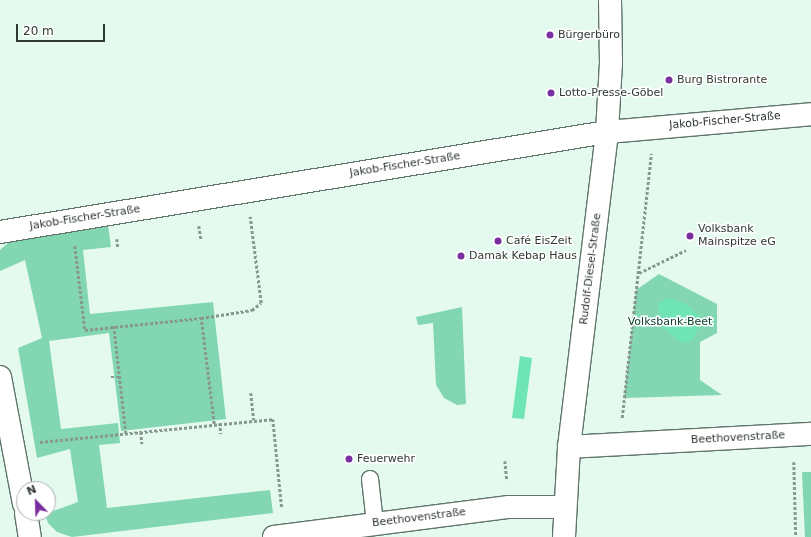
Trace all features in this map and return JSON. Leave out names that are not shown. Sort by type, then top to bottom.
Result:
[{"type":"street","name":"Rudolf-Diesel-Straße","points":[[564,537],[569,447],[607,132],[611,63],[610,0]]},
{"type":"street","name":"Jakob-Fischer-Straße","points":[[0,232],[607,132],[811,114]]},
{"type":"street","points":[[0,377],[20,481]]},
{"type":"street","name":"Beethovenstraße","points":[[569,447],[802,435]]},
{"type":"street","name":"Beethovenstraße","points":[[279,536],[509,507],[565,507]]},
{"type":"street","points":[[27,521],[30,537]]},
{"type":"lane","points":[[370,479],[375,523]]},
{"type":"path","points":[[619,444],[650,176],[653,128]]},
{"type":"path","points":[[72,220],[85,330],[201,318],[252,310],[261,303],[247,191]]},
{"type":"path","points":[[638,273],[686,250]]},
{"type":"path","points":[[201,318],[214,424]]},
{"type":"path","points":[[114,326],[126,433]]},
{"type":"path","points":[[112,377],[120,377]]},
{"type":"path","points":[[251,393],[254,420]]},
{"type":"path","points":[[13,444],[272,419],[279,536]]},
{"type":"path","points":[[220,424],[221,434]]},
{"type":"path","points":[[141,432],[142,444]]},
{"type":"path","points":[[796,537],[802,435]]},
{"type":"green space","points":[[108,225],[111,247],[83,250],[90,314],[213,302],[226,419],[121,431],[109,333],[49,341],[61,429],[118,423],[120,443],[99,445],[107,508],[270,490],[273,513],[72,537],[57,532],[48,523],[47,521],[56,521],[56,510],[78,502],[70,449],[37,458],[18,348],[42,338],[25,260],[0,271],[0,250],[10,241]]},
{"type":"green space","name":"Volksbank-Beet","points":[[659,274],[717,304],[717,333],[700,342],[700,380],[722,395],[624,398],[636,290]]},
{"type":"green space","points":[[462,307],[466,404],[457,405],[444,398],[436,385],[433,323],[418,325],[416,317]]},
{"type":"green space","points":[[802,472],[811,472],[811,537],[805,537]]},
{"type":"shaded area","points":[[668,298],[686,304],[702,318],[693,340],[682,343],[664,328],[659,316],[658,304]]},
{"type":"shaded area","points":[[520,356],[532,358],[524,419],[512,418]]},
{"type":"place","name":"Bürgerbüro","points":[[550,35]]},
{"type":"place","name":"Burg Bistrorante","points":[[669,80]]},
{"type":"place","name":"Lotto-Presse-Göbel","points":[[551,93]]},
{"type":"place","name":"Volksbank Mainspitze eG","points":[[690,236]]},
{"type":"place","name":"Café EisZeit","points":[[498,241]]},
{"type":"place","name":"Damak Kebap Haus","points":[[461,256]]},
{"type":"place","name":"Feuerwehr","points":[[349,459]]}]
